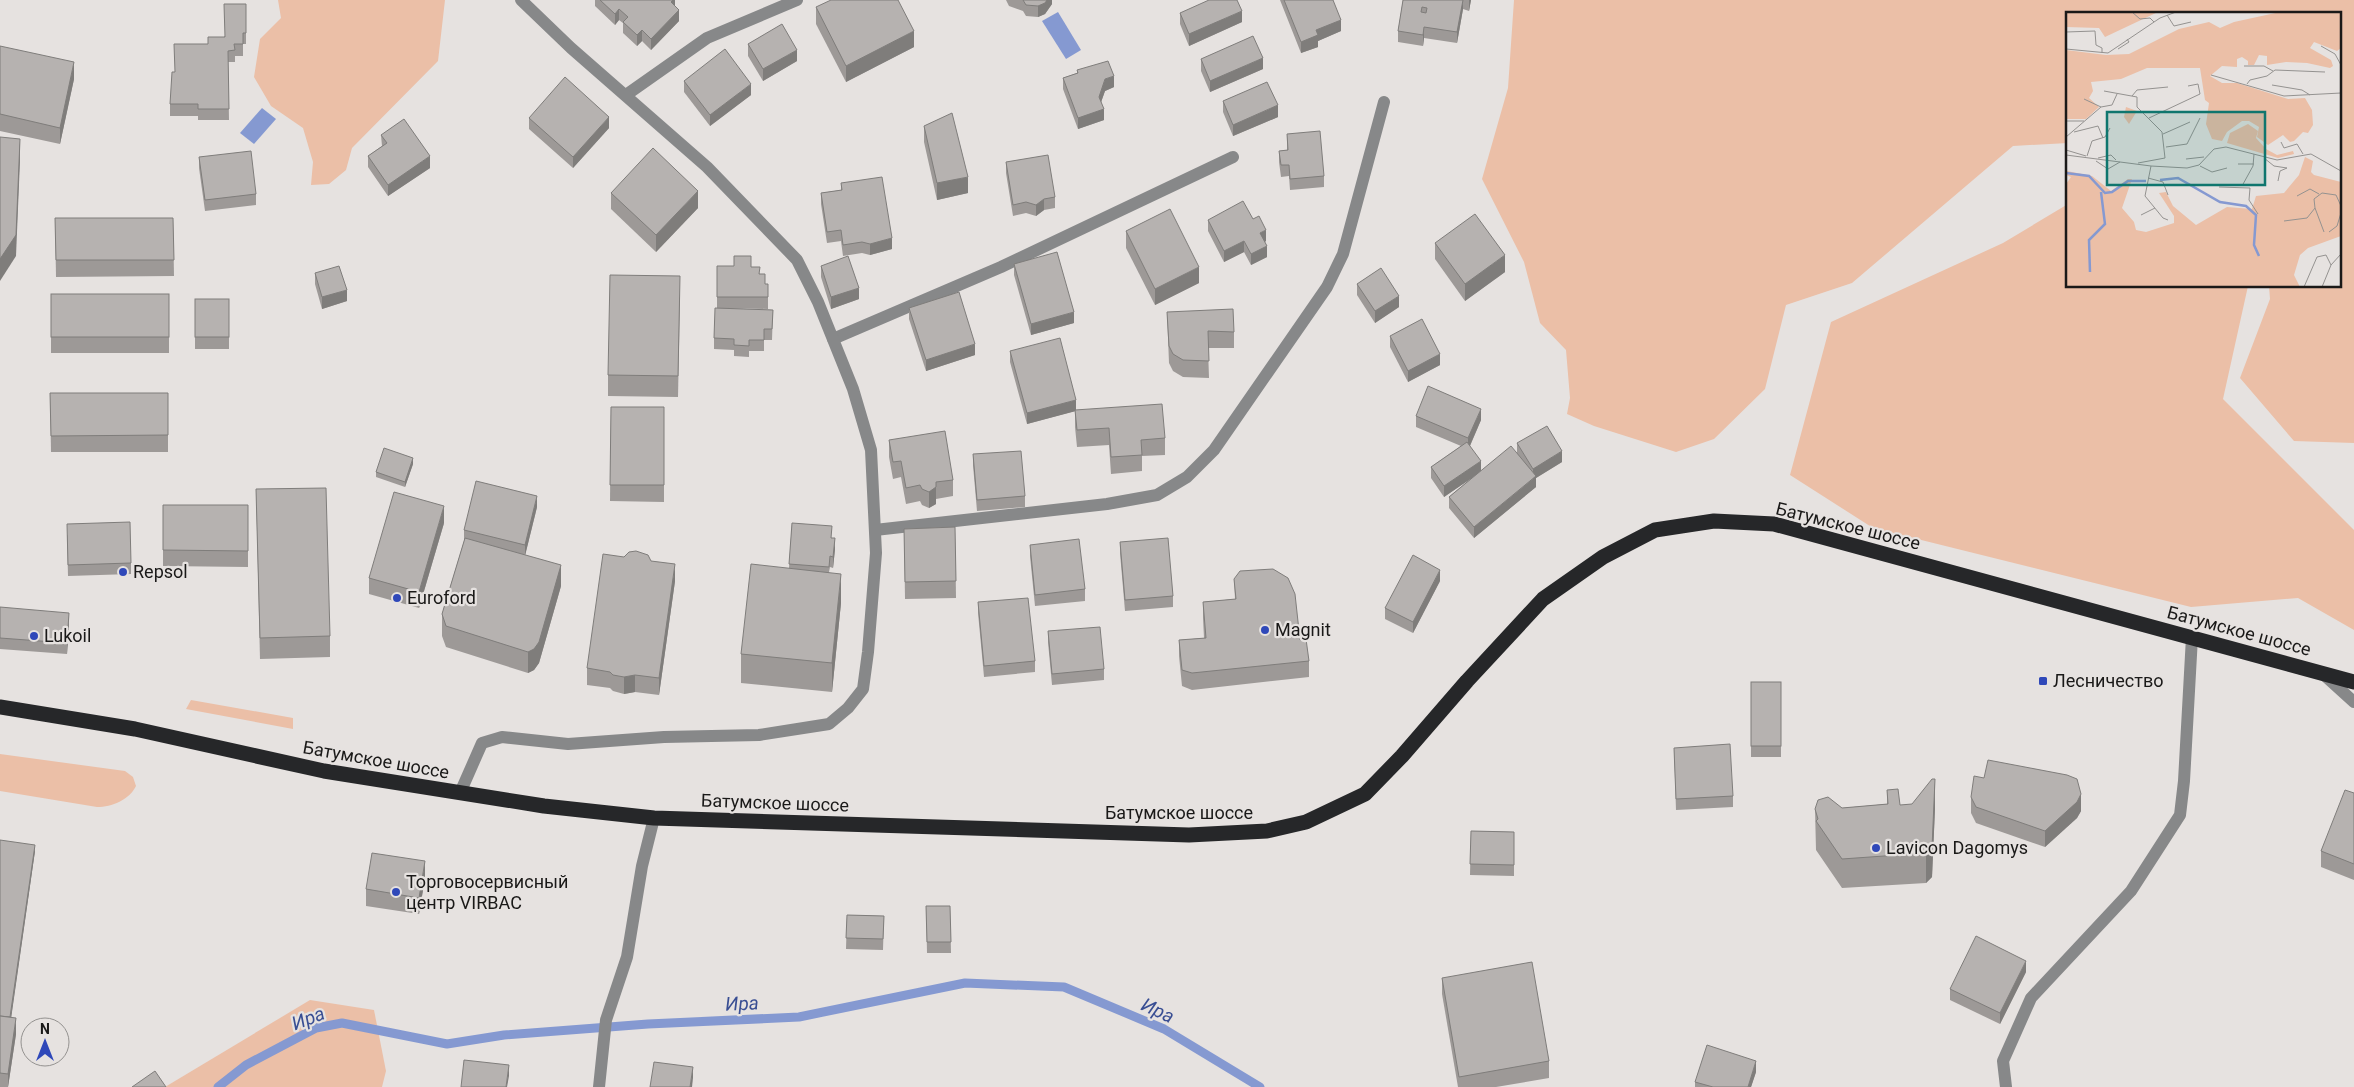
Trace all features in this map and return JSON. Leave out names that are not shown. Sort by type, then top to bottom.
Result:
[{"type":"highway","name":"Батумское шоссе","points":[[0,707],[135,729],[324,771],[544,806],[654,818],[1189,835],[1267,831],[1306,822],[1365,794],[1402,756],[1467,681],[1543,599],[1602,557],[1655,530],[1714,521],[1774,524],[2354,682]]},
{"type":"street","points":[[460,793],[482,743],[502,737],[568,744],[664,736],[759,735],[828,724],[848,708],[863,689],[870,632],[876,553],[871,450],[853,390],[833,339],[797,260],[707,167],[571,48],[521,0]]},
{"type":"street","points":[[626,95],[707,38],[797,0]]},
{"type":"street","points":[[875,530],[1107,504],[1157,495],[1187,477],[1214,450],[1328,287],[1343,254],[1384,102]]},
{"type":"street","points":[[833,339],[1001,267],[1233,158]]},
{"type":"street","points":[[2006,1087],[2003,1061],[2031,998],[2130,891],[2180,815],[2184,781],[2192,637]]},
{"type":"street","points":[[2322,673],[2354,702]]},
{"type":"street","points":[[599,1087],[606,1020],[627,957],[642,866],[654,818]]},
{"type":"shaded area","points":[[278,0],[445,0],[438,61],[352,148],[346,170],[329,184],[311,185],[313,162],[303,128],[271,106],[254,77],[260,39],[281,18]]},
{"type":"shaded area","points":[[1514,0],[2354,0],[2354,443],[2294,441],[2240,378],[2270,299],[2269,288],[2342,288],[2342,12],[2066,12],[2066,143],[2013,146],[1852,283],[1786,305],[1765,389],[1714,439],[1676,452],[1594,426],[1567,414],[1570,398],[1566,350],[1540,323],[1524,262],[1482,179],[1508,88]]},
{"type":"shaded area","points":[[2066,205],[2066,288],[2248,288],[2223,399],[2354,530],[2354,630],[2298,598],[2191,607],[1873,528],[1790,475],[1831,322],[2003,243]]},
{"type":"shaded area","points":[[191,700],[293,718],[293,729],[186,709]]},
{"type":"shaded area","points":[[0,754],[125,771],[133,777],[136,786],[120,802],[97,807],[0,791]]},
{"type":"shaded area","points":[[310,1000],[374,1010],[386,1071],[382,1087],[165,1087]]},
{"type":"water","points":[[1058,12],[1081,50],[1066,59],[1042,21]]},
{"type":"water","points":[[262,108],[276,119],[254,144],[240,133]]},
{"type":"building","points":[[600,0],[673,0],[671,2],[679,10],[651,39],[642,30],[637,35],[623,22],[628,17],[619,9],[615,14]]},
{"type":"building","points":[[831,0],[898,0],[914,31],[846,66],[816,7]]},
{"type":"building","points":[[1023,0],[1047,0],[1038,6],[1026,5]]},
{"type":"building","points":[[1209,0],[1237,0],[1242,11],[1189,34],[1180,13]]},
{"type":"building","points":[[1284,0],[1333,0],[1341,20],[1316,30],[1318,35],[1301,42]]},
{"type":"building","points":[[1403,0],[1463,0],[1457,32],[1424,27],[1423,35],[1398,31]],"holes":[[[1422,7],[1427,8],[1426,13],[1421,12]]]},
{"type":"building","points":[[224,4],[246,4],[246,33],[243,33],[243,44],[234,44],[235,50],[228,51],[229,109],[198,109],[198,104],[170,104],[172,72],[175,72],[174,44],[208,44],[208,37],[225,37]]},
{"type":"building","points":[[782,24],[797,50],[763,69],[748,44]]},
{"type":"building","points":[[1253,36],[1263,58],[1210,81],[1201,59]]},
{"type":"building","points":[[0,46],[74,62],[60,128],[0,114]]},
{"type":"building","points":[[725,49],[751,84],[710,115],[684,81]]},
{"type":"building","points":[[1108,61],[1114,76],[1105,79],[1099,97],[1104,109],[1078,118],[1063,78],[1078,73],[1077,70]]},
{"type":"building","points":[[565,77],[609,117],[573,157],[529,118]]},
{"type":"building","points":[[1267,82],[1278,105],[1233,125],[1223,101]]},
{"type":"building","points":[[952,113],[968,177],[937,183],[924,126]]},
{"type":"building","points":[[404,119],[430,156],[388,185],[368,156],[387,143],[381,135]]},
{"type":"building","points":[[1320,131],[1324,176],[1290,179],[1289,165],[1281,165],[1279,151],[1288,150],[1287,134]]},
{"type":"building","points":[[0,137],[20,139],[16,235],[0,259]]},
{"type":"building","points":[[653,148],[698,191],[656,235],[611,193]]},
{"type":"building","points":[[251,151],[256,194],[205,200],[199,157]]},
{"type":"building","points":[[1048,155],[1055,197],[1044,199],[1036,205],[1026,202],[1013,205],[1006,162]]},
{"type":"building","points":[[882,177],[892,238],[870,244],[862,242],[843,245],[841,230],[827,232],[821,193],[842,190],[841,183]]},
{"type":"building","points":[[1243,201],[1253,219],[1259,216],[1266,230],[1260,233],[1267,246],[1251,254],[1244,241],[1224,251],[1208,220]]},
{"type":"building","points":[[1170,209],[1199,267],[1155,289],[1126,231]]},
{"type":"building","points":[[1475,214],[1505,255],[1465,284],[1435,243]]},
{"type":"building","points":[[55,218],[173,218],[174,260],[56,260]]},
{"type":"building","points":[[1057,252],[1074,312],[1031,324],[1014,264]]},
{"type":"building","points":[[734,256],[751,256],[751,267],[760,267],[759,274],[765,274],[765,284],[768,284],[768,297],[717,297],[717,266],[734,266]]},
{"type":"building","points":[[848,256],[859,288],[831,297],[821,266]]},
{"type":"building","points":[[339,266],[347,290],[322,297],[315,273]]},
{"type":"building","points":[[1381,268],[1399,296],[1375,311],[1357,284]]},
{"type":"building","points":[[610,275],[680,276],[678,376],[608,375]]},
{"type":"building","points":[[959,292],[975,344],[926,360],[909,308]]},
{"type":"building","points":[[51,294],[169,294],[169,337],[51,337]]},
{"type":"building","points":[[195,299],[229,299],[229,337],[195,337]]},
{"type":"building","points":[[715,308],[773,310],[772,329],[764,329],[764,340],[749,340],[749,346],[734,345],[734,339],[714,338]]},
{"type":"building","points":[[1233,309],[1234,332],[1208,331],[1209,361],[1183,360],[1173,354],[1169,346],[1167,312]]},
{"type":"building","points":[[1422,319],[1440,354],[1408,371],[1390,336]]},
{"type":"building","points":[[1060,338],[1076,400],[1027,413],[1010,351]]},
{"type":"building","points":[[1428,386],[1481,409],[1468,438],[1416,416]]},
{"type":"building","points":[[50,393],[168,393],[168,435],[51,436]]},
{"type":"building","points":[[1162,404],[1165,438],[1141,440],[1142,455],[1111,457],[1109,428],[1077,430],[1075,410]]},
{"type":"building","points":[[611,407],[664,407],[664,485],[610,485]]},
{"type":"building","points":[[1547,426],[1562,451],[1533,469],[1517,443]]},
{"type":"building","points":[[945,431],[953,480],[936,482],[936,487],[929,492],[922,489],[920,485],[906,488],[901,461],[893,462],[889,440]]},
{"type":"building","points":[[1467,442],[1481,461],[1444,486],[1431,467]]},
{"type":"building","points":[[1511,446],[1536,476],[1474,527],[1449,497]]},
{"type":"building","points":[[384,448],[413,458],[405,482],[376,472]]},
{"type":"building","points":[[1021,451],[1025,496],[977,500],[973,454]]},
{"type":"building","points":[[476,481],[537,496],[525,545],[464,530]]},
{"type":"building","points":[[326,488],[330,636],[260,638],[256,489]]},
{"type":"building","points":[[394,492],[444,506],[419,592],[369,578]]},
{"type":"building","points":[[163,505],[248,505],[248,551],[163,550]]},
{"type":"building","points":[[130,522],[131,563],[68,565],[67,524]]},
{"type":"building","points":[[792,523],[832,526],[831,538],[835,538],[833,557],[830,556],[829,567],[789,564]]},
{"type":"building","points":[[955,527],[956,581],[905,582],[904,529]]},
{"type":"building","points":[[465,538],[561,565],[539,642],[534,649],[528,652],[446,626],[442,614]]},
{"type":"building","points":[[1168,538],[1173,596],[1125,600],[1120,542]]},
{"type":"building","points":[[1079,539],[1085,589],[1035,595],[1030,545]]},
{"type":"building","points":[[636,551],[648,555],[651,561],[675,564],[659,678],[635,675],[624,677],[613,675],[610,672],[587,668],[603,554],[624,557],[629,552]]},
{"type":"building","points":[[1413,555],[1440,570],[1413,622],[1385,608]]},
{"type":"building","points":[[751,564],[841,574],[832,663],[741,654]]},
{"type":"building","points":[[1273,569],[1288,578],[1295,594],[1300,640],[1306,639],[1309,661],[1192,673],[1182,670],[1179,640],[1206,638],[1203,602],[1236,599],[1234,579],[1240,571]]},
{"type":"building","points":[[1028,598],[1035,661],[984,666],[978,602]]},
{"type":"building","name":"Lukoil","points":[[0,607],[69,613],[67,643],[0,638]]},
{"type":"building","points":[[1100,627],[1104,669],[1052,674],[1048,631]]},
{"type":"building","points":[[1751,682],[1781,682],[1781,746],[1751,746]]},
{"type":"building","points":[[1730,744],[1733,796],[1676,799],[1674,748]]},
{"type":"building","points":[[1988,760],[2067,775],[2077,779],[2081,794],[2077,802],[2045,831],[1976,807],[1971,797],[1974,776],[1984,778]]},
{"type":"building","points":[[1932,779],[1935,779],[1932,848],[1926,853],[1842,859],[1816,821],[1818,819],[1815,809],[1818,800],[1828,797],[1842,808],[1888,804],[1887,790],[1898,789],[1900,805],[1912,804]]},
{"type":"building","points":[[2345,790],[2354,793],[2354,864],[2321,851]]},
{"type":"building","points":[[1471,831],[1514,832],[1514,865],[1470,864]]},
{"type":"building","points":[[0,840],[35,845],[10,1017],[0,1016]]},
{"type":"building","points":[[372,853],[425,861],[419,898],[366,889]]},
{"type":"building","points":[[926,906],[950,906],[951,942],[927,942]]},
{"type":"building","points":[[847,915],[884,916],[883,939],[846,938]]},
{"type":"building","points":[[1976,936],[2026,961],[2000,1013],[1950,989]]},
{"type":"building","points":[[1532,962],[1549,1061],[1459,1077],[1442,978]]},
{"type":"building","points":[[0,1016],[16,1018],[8,1074],[0,1073]]},
{"type":"building","points":[[1707,1045],[1756,1061],[1748,1087],[1713,1087],[1695,1082]]},
{"type":"building","points":[[464,1060],[509,1065],[506,1087],[461,1087]]},
{"type":"building","points":[[654,1062],[693,1067],[690,1087],[650,1087]]},
{"type":"building","points":[[155,1071],[166,1087],[132,1087]]},
{"type":"waterway","name":"Ира","points":[[218,1087],[246,1065],[316,1028],[342,1023],[447,1044],[504,1035],[648,1024],[799,1017],[965,983],[1064,987],[1164,1029],[1260,1087]]},
{"type":"place","name":"Repsol","points":[[123,572]]},
{"type":"place","name":"Euroford","points":[[397,598]]},
{"type":"place","name":"Magnit","points":[[1265,630]]},
{"type":"place","name":"Lukoil","points":[[34,636]]},
{"type":"place","name":"Лесничество","points":[[2043,681]]},
{"type":"place","name":"Lavicon Dagomys","points":[[1876,848]]},
{"type":"place","name":"Торговосервисный центр VIRBAC","points":[[396,892]]}]
